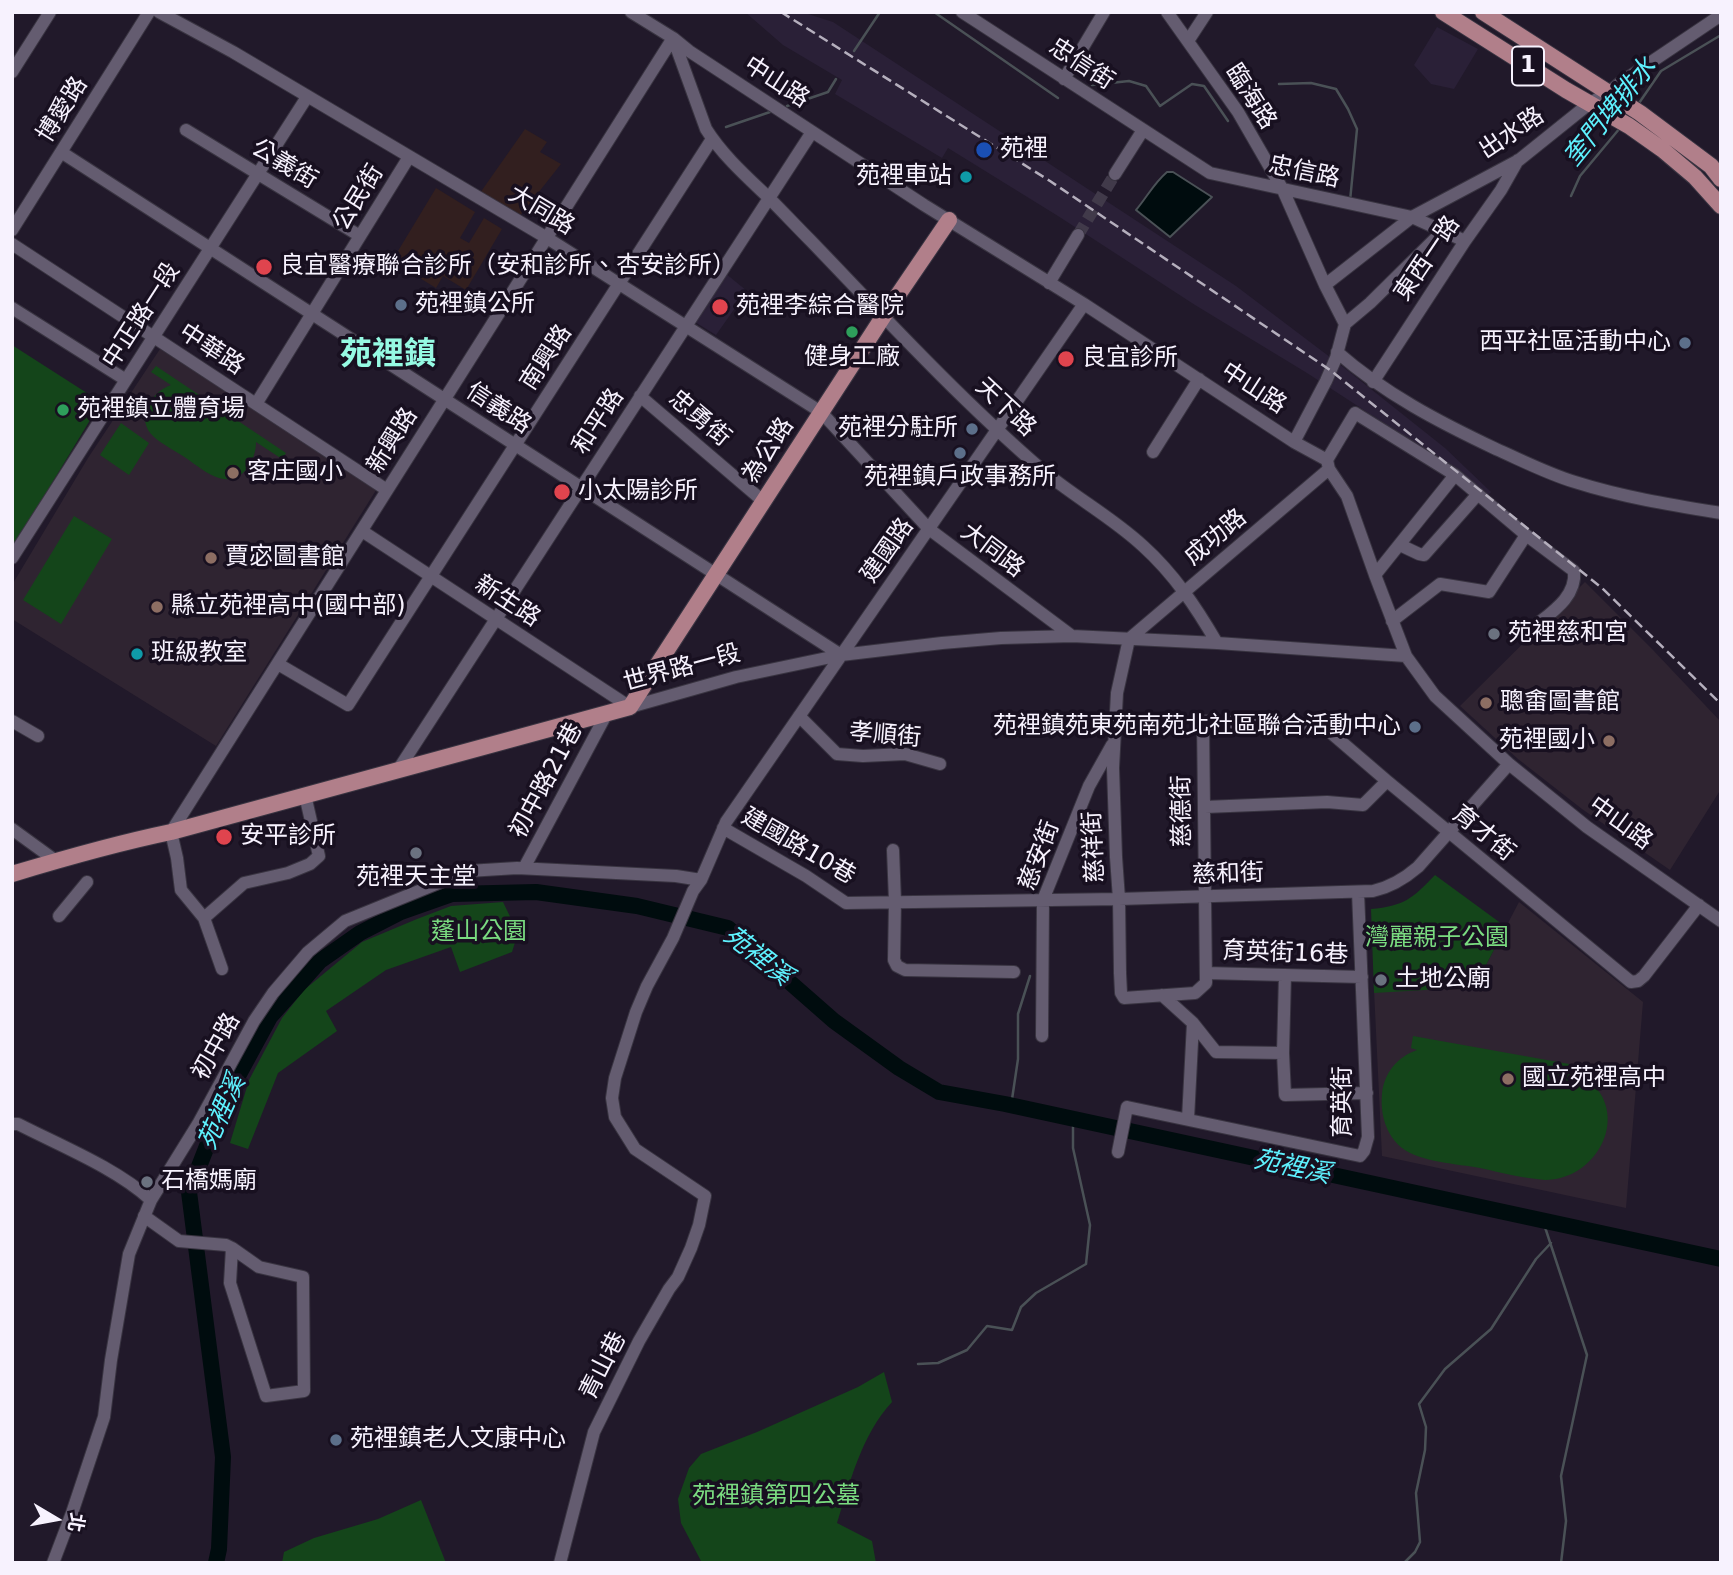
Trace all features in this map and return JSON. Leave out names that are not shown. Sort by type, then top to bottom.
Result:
[{"type":"main road","name":"1","points":[[1443,12],[1615,118],[1632,115],[1711,166],[1721,179]]},
{"type":"main road","name":"1","points":[[1483,12],[1608,93],[1663,150],[1695,177],[1721,206]]},
{"type":"main road","name":"為公路","points":[[630,708],[883,317],[949,220]]},
{"type":"main road","name":"世界路一段","points":[[12,874],[630,708]]},
{"type":"street","points":[[12,72],[50,12]]},
{"type":"street","name":"博愛路","points":[[12,230],[149,12]]},
{"type":"street","name":"大同路","points":[[159,12],[233,52],[547,238],[821,412],[929,529],[1072,636]]},
{"type":"street","name":"中山路","points":[[631,12],[1328,464],[1347,496],[1406,656],[1435,696],[1509,764],[1587,827],[1721,921]]},
{"type":"street","name":"忠信街","points":[[962,12],[1143,130]]},
{"type":"street","points":[[980,24],[990,12]]},
{"type":"street","points":[[1063,79],[1104,12]]},
{"type":"street","name":"臨海路","points":[[1167,12],[1238,112],[1283,190],[1345,324]]},
{"type":"street","points":[[1188,41],[1207,12]]},
{"type":"street","name":"出水路","points":[[1325,285],[1412,217],[1519,160],[1590,103],[1721,15]]},
{"type":"street","name":"天下路","points":[[673,38],[706,129],[747,179],[769,198],[997,431],[1049,476],[1142,545],[1185,592],[1217,643]]},
{"type":"street","name":"新興路","points":[[172,832],[673,38]]},
{"type":"street","name":"中正路一段","points":[[12,558],[307,96]]},
{"type":"street","name":"公義街","points":[[186,130],[360,236]]},
{"type":"street","points":[[1115,174],[1143,130]]},
{"type":"street","name":"忠信路","points":[[1143,130],[1210,173],[1412,217],[1465,241]]},
{"type":"street","name":"和平路","points":[[398,770],[812,131]]},
{"type":"street","name":"南興路","points":[[278,664],[348,705],[712,139]]},
{"type":"street","name":"信義路","points":[[61,152],[841,655]]},
{"type":"street","name":"公民街","points":[[256,404],[409,157]]},
{"type":"street","name":"東西一路","points":[[1373,382],[1519,160]]},
{"type":"street","points":[[1294,442],[1322,390],[1345,324],[1443,231]]},
{"type":"street","points":[[1049,283],[1078,235]]},
{"type":"street","name":"中華路","points":[[12,244],[387,490]]},
{"type":"street","name":"建國路","points":[[705,1196],[635,1149],[615,1117],[612,1098],[615,1078],[647,986],[673,938],[693,891],[701,880],[724,825],[1084,304]]},
{"type":"street","points":[[12,307],[126,380]]},
{"type":"street","points":[[1337,352],[1373,382],[1463,433],[1573,482],[1666,504],[1721,513]]},
{"type":"street","points":[[1153,452],[1199,379]]},
{"type":"street","name":"忠勇街","points":[[640,397],[763,501]]},
{"type":"street","name":"成功路","points":[[1129,639],[1328,464],[1356,413],[1455,475]]},
{"type":"street","points":[[1375,575],[1455,475],[1526,536],[1574,571],[1575,579],[1565,601],[1531,629]]},
{"type":"street","points":[[1400,545],[1424,555],[1478,494]]},
{"type":"street","name":"新生路","points":[[362,531],[630,708]]},
{"type":"street","points":[[1392,621],[1440,584],[1489,592],[1526,536]]},
{"type":"street","name":"世界路一段","points":[[630,708],[736,677],[841,655],[965,641],[1072,636],[1217,643]]},
{"type":"street","name":"慈祥街","points":[[1129,639],[1117,694],[1113,768],[1119,900],[1119,973],[1124,998],[1162,995]]},
{"type":"street","points":[[1217,643],[1406,656]]},
{"type":"street","name":"初中路21巷","points":[[524,868],[607,713]]},
{"type":"street","name":"孝順街","points":[[799,716],[837,754],[905,754],[940,764]]},
{"type":"street","points":[[12,720],[38,736]]},
{"type":"street","name":"育才街","points":[[1203,721],[1323,726],[1631,982],[1644,976],[1699,905]]},
{"type":"street","name":"慈德街","points":[[1203,721],[1206,973]]},
{"type":"street","name":"慈安街","points":[[1042,1035],[1043,900],[1089,786],[1114,741]]},
{"type":"street","name":"慈和街","points":[[895,901],[1119,900],[1373,891],[1386,888],[1405,878],[1418,867],[1509,764]]},
{"type":"street","points":[[1205,807],[1327,802],[1363,805],[1387,781]]},
{"type":"street","points":[[204,918],[244,883],[288,873],[310,864],[319,856],[304,795]]},
{"type":"street","name":"建國路10巷","points":[[724,825],[846,903],[895,901]]},
{"type":"street","points":[[12,830],[56,861]]},
{"type":"street","points":[[172,832],[181,890],[204,918],[222,969]]},
{"type":"street","points":[[893,850],[894,960],[897,966],[905,970],[1014,972]]},
{"type":"street","name":"初中路","points":[[53,1563],[104,1417],[129,1254],[144,1216],[254,1021],[308,952],[345,921],[468,871],[524,868],[676,876],[701,880]]},
{"type":"street","points":[[59,916],[87,882]]},
{"type":"street","name":"育英街","points":[[1118,1152],[1127,1107],[1360,1156],[1368,1137],[1358,892]]},
{"type":"street","points":[[1162,995],[1195,993],[1206,983],[1206,973]]},
{"type":"street","name":"育英街16巷","points":[[1206,973],[1362,977]]},
{"type":"street","points":[[1285,975],[1284,1096],[1367,1093]]},
{"type":"street","points":[[1162,995],[1193,1023],[1216,1052],[1283,1053]]},
{"type":"street","points":[[1188,1119],[1193,1023]]},
{"type":"street","points":[[12,1124],[18,1124],[118,1176],[151,1200]]},
{"type":"street","name":"青山巷","points":[[560,1563],[594,1432],[639,1341],[678,1278],[699,1225],[705,1196]]},
{"type":"street","points":[[144,1216],[179,1241],[229,1247],[259,1267],[303,1277],[304,1391],[266,1396],[230,1283],[229,1247]]},
{"type":"shaded area","points":[[745,12],[802,12],[833,22],[1236,286],[1445,448],[1491,492],[1485,498],[1413,442],[948,148],[942,158],[835,94],[842,80],[783,45]]},
{"type":"shaded area","points":[[1437,27],[1478,49],[1454,89],[1431,84],[1414,65]]},
{"type":"shaded area","points":[[525,129],[547,142],[540,152],[561,164],[519,217],[480,193]]},
{"type":"shaded area","points":[[1167,172],[1173,172],[1212,197],[1170,237],[1136,210]]},
{"type":"shaded area","points":[[436,188],[475,212],[460,238],[469,243],[484,218],[502,229],[466,290],[443,276],[436,288],[392,261]]},
{"type":"shaded area","name":"苑裡李綜合醫院","points":[[725,273],[747,291],[716,335],[695,322]]},
{"type":"shaded area","points":[[160,349],[378,487],[216,746],[12,619],[12,585],[88,458]]},
{"type":"shaded area","name":"苑裡國小","points":[[1585,582],[1721,722],[1721,789],[1670,870],[1582,809],[1518,759],[1460,706]]},
{"type":"shaded area","name":"國立苑裡高中","points":[[1519,902],[1643,1002],[1626,1208],[1382,1156],[1374,990],[1486,965]]},
{"type":"green space","points":[[12,345],[101,402],[12,549]]},
{"type":"green space","points":[[156,366],[286,453],[282,459],[256,442],[250,464],[241,475],[219,478],[158,440],[148,430],[145,414],[157,394],[171,385],[151,372]]},
{"type":"green space","points":[[121,423],[149,443],[129,475],[100,455]]},
{"type":"green space","points":[[74,516],[112,539],[61,624],[23,600]]},
{"type":"green space","name":"灣麗親子公園","points":[[1435,875],[1506,927],[1486,965],[1459,988],[1374,993],[1371,909],[1392,906],[1407,900]]},
{"type":"green space","name":"蓬山公園","points":[[503,902],[518,933],[512,952],[460,972],[451,947],[386,970],[326,1011],[337,1031],[278,1073],[248,1149],[230,1143],[249,1080],[282,1018],[304,990],[362,942],[451,906]]},
{"type":"green space","points":[[1413,1036],[1597,1069],[1594,1081],[1591,1082],[1602,1097],[1607,1113],[1607,1129],[1601,1145],[1592,1159],[1579,1170],[1563,1177],[1545,1180],[1440,1162],[1410,1153],[1396,1143],[1388,1130],[1382,1102],[1383,1086],[1393,1067],[1403,1057],[1417,1050],[1411,1048]]},
{"type":"green space","name":"苑裡鎮第四公墓","points":[[884,1372],[892,1402],[865,1444],[837,1523],[872,1541],[876,1563],[701,1561],[681,1523],[678,1499],[689,1468],[701,1454],[858,1387]]},
{"type":"green space","points":[[421,1500],[446,1563],[282,1563],[284,1552],[314,1538],[378,1519]]},
{"type":"waterway","name":"奎門埤排水","points":[[854,51],[880,12]]},
{"type":"waterway","name":"奎門埤排水","points":[[934,12],[1058,98]]},
{"type":"waterway","name":"奎門埤排水","points":[[1637,106],[1661,71],[1721,35]]},
{"type":"waterway","name":"奎門埤排水","points":[[787,106],[828,92],[836,79]]},
{"type":"waterway","name":"奎門埤排水","points":[[1092,85],[1129,81],[1146,86],[1160,106],[1192,84],[1204,86],[1228,121]]},
{"type":"waterway","name":"奎門埤排水","points":[[1279,84],[1311,83],[1336,89],[1357,129],[1350,201]]},
{"type":"waterway","name":"奎門埤排水","points":[[726,127],[770,112]]},
{"type":"waterway","name":"奎門埤排水","points":[[1571,196],[1580,176],[1620,128]]},
{"type":"waterway","name":"苑裡溪","points":[[216,1563],[223,1457],[189,1192],[225,1100],[270,1017],[320,961],[360,933],[401,912],[452,894],[536,892],[637,906],[728,928],[834,1021],[899,1068],[939,1092],[1721,1259]]},
{"type":"waterway","points":[[1011,1106],[1018,1059],[1018,1014],[1030,976]]},
{"type":"waterway","points":[[918,1364],[938,1363],[967,1350],[987,1326],[1012,1330],[1021,1307],[1036,1293],[1086,1264],[1090,1225],[1073,1148],[1073,1119]]},
{"type":"waterway","points":[[1543,1221],[1587,1355],[1561,1476],[1566,1521],[1561,1563]]},
{"type":"waterway","points":[[1404,1563],[1420,1542],[1416,1493],[1425,1450],[1426,1427],[1419,1404],[1445,1369],[1491,1329],[1536,1259],[1551,1243]]},
{"type":"tunnel","points":[[1078,235],[1115,174]]},
{"type":"railway","points":[[781,12],[1050,181],[1330,370],[1602,588],[1721,704]]},
{"type":"place","name":"苑裡","points":[[984,150]]},
{"type":"place","name":"苑裡車站","points":[[966,177]]},
{"type":"place","name":"良宜醫療聯合診所（安和診所、杏安診所）","points":[[264,267]]},
{"type":"place","name":"苑裡鎮公所","points":[[401,305]]},
{"type":"place","name":"苑裡李綜合醫院","points":[[720,307]]},
{"type":"place","name":"健身工廠","points":[[852,332]]},
{"type":"place","name":"西平社區活動中心","points":[[1685,343]]},
{"type":"place","name":"良宜診所","points":[[1066,359]]},
{"type":"place","name":"苑裡鎮立體育場","points":[[63,410]]},
{"type":"place","name":"苑裡分駐所","points":[[972,429]]},
{"type":"place","name":"苑裡鎮戶政事務所","points":[[960,453]]},
{"type":"place","name":"客庄國小","points":[[233,473]]},
{"type":"place","name":"小太陽診所","points":[[562,492]]},
{"type":"place","name":"賈宓圖書館","points":[[211,558]]},
{"type":"place","name":"縣立苑裡高中(國中部)","points":[[157,607]]},
{"type":"place","name":"苑裡慈和宮","points":[[1494,634]]},
{"type":"place","name":"班級教室","points":[[137,654]]},
{"type":"place","name":"聰畬圖書館","points":[[1486,703]]},
{"type":"place","name":"苑裡鎮苑東苑南苑北社區聯合活動中心","points":[[1415,727]]},
{"type":"place","name":"苑裡國小","points":[[1609,741]]},
{"type":"place","name":"安平診所","points":[[224,837]]},
{"type":"place","name":"苑裡天主堂","points":[[416,853]]},
{"type":"place","name":"土地公廟","points":[[1381,980]]},
{"type":"place","name":"國立苑裡高中","points":[[1508,1079]]},
{"type":"place","name":"石橋媽廟","points":[[147,1182]]},
{"type":"place","name":"苑裡鎮老人文康中心","points":[[336,1440]]},
{"type":"district","name":"苑裡鎮","points":[[388,356]]}]
